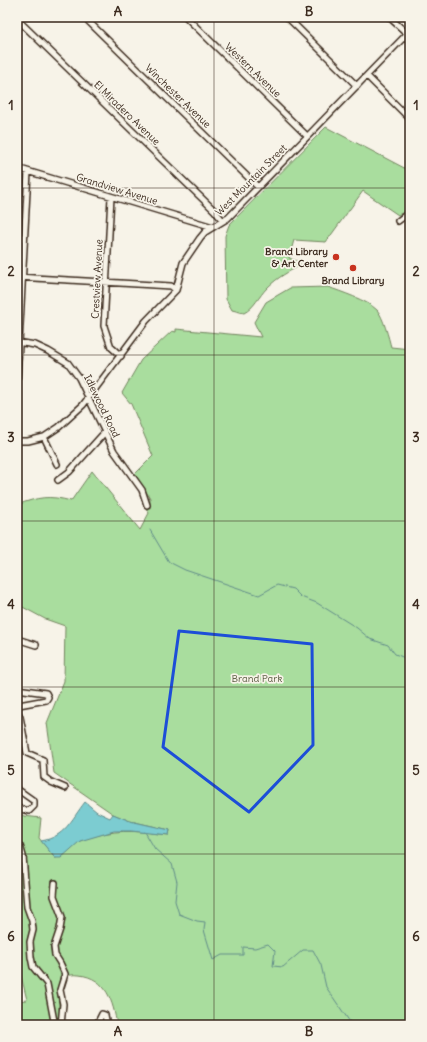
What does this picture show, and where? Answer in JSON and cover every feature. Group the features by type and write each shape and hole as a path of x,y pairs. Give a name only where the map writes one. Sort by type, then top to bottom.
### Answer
{"street":[{"name":"Winchester Avenue","path":"84,17 258,187"},
{"name":"Western Avenue","path":"186,17 308,136"},
{"path":"287,17 357,86"},
{"path":"390,17 409,34"},
{"name":"El Miradero Avenue","path":"17,19 223,221"},
{"name":"West Mountain Street","path":"17,441 28,441 44,437 59,427 89,399 146,321 176,290 183,263 205,232 228,218 409,34"},
{"path":"367,76 410,119"},
{"name":"Grandview Avenue","path":"17,168 213,228"},
{"path":"17,382 20,278 28,172"},
{"name":"Crestview Avenue","path":"111,197 104,326 111,347 121,356"},
{"path":"398,221 410,212"},
{"path":"20,278 171,286 176,290"},
{"name":"Idlewood Road","path":"18,342 35,345 48,350 68,363 79,378 114,451 142,490 147,505"},
{"path":"58,480 69,472 105,432"},
{"path":"44,437 57,464"},
{"path":"17,639 36,646"},
{"path":"17,689 46,693 48,697 46,700 19,705 17,709 27,753 43,760 44,777 50,782 65,788"},
{"path":"17,789 34,800 34,806 29,811 17,808"},
{"path":"17,844 20,846 23,856 27,907 32,921 33,930 30,942 33,967 48,984 54,1021 61,1024 63,1012 60,990 65,974 55,955 54,947 62,917 54,896 55,883"},
{"path":"99,1025 99,1020 102,1014 105,1015 107,1025"}],"highlighted area":[{"path":"179,631 312,644 313,745 249,812 163,747"}],"green space":[{"path":"326,127 410,171 410,209 398,215 363,191 326,242 294,240 289,258 297,261 301,265 271,284 248,311 244,313 232,310 226,299 225,236 229,225"},
{"name":"Brand Park","path":"328,287 373,306 379,313 386,328 391,347 410,349 410,1025 117,1025 111,1000 102,986 89,977 74,975 60,976 58,995 60,1015 55,1025 21,1025 17,1001 27,1000 17,959 17,813 24,816 41,818 39,838 55,858 65,854 80,841 93,836 123,831 169,835 170,830 130,821 113,814 54,773 47,723 64,681 65,626 45,619 17,604 17,505 31,500 44,498 56,498 71,501 92,471 140,530 149,513 145,507 150,504 150,498 135,474 153,456 131,404 122,393 141,360 172,331 176,332 176,329 261,337 254,322 266,302 290,288"}],"water":[{"path":"85,802 97,812 110,818 113,814 130,821 170,830 169,835 131,831 114,831 80,841 61,858 55,858 41,841 56,836 62,832"}],"waterway":[{"path":"150,530 169,562 185,570 259,595 277,585 293,589 301,597 317,603 357,628 370,639 388,645 395,654 410,660"},
{"path":"145,832 155,849 172,864 177,882 175,901 179,914 197,921 205,922 204,930 213,960 222,955 243,955 243,947 255,948 268,944 275,951 273,966 283,967 303,950 313,950 321,965 326,987 352,1025"}],"place":[{"name":"Brand Library & Art Center","path":"336,257"},
{"name":"Brand Library","path":"353,268"}]}
